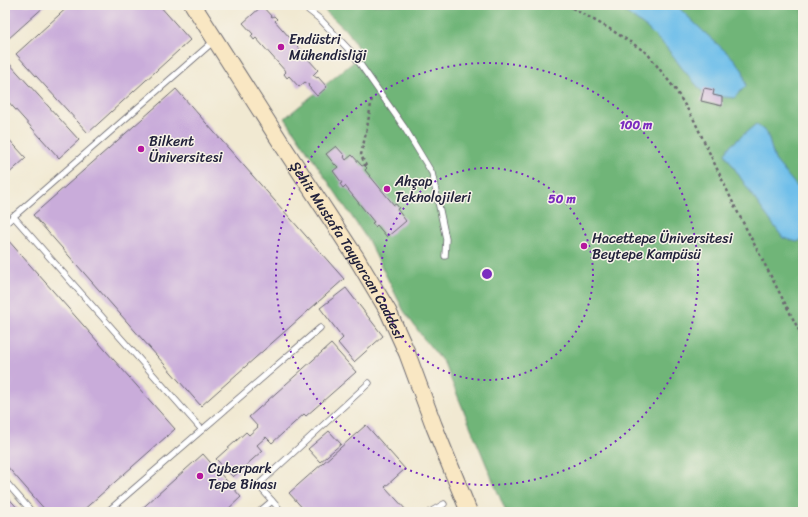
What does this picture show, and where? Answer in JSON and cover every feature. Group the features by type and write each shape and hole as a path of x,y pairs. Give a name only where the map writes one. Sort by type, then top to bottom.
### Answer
{"main road":[{"name":"Şehit Mustafa Tayyarcan Caddesi","path":"193,5 216,39 282,146 379,294 407,353 434,426 469,512"}],"lane":[{"path":"302,5 321,20 353,54 404,127 432,173 446,239 445,256"},
{"path":"5,224 216,39"},
{"path":"13,216 202,430"},
{"path":"107,512 320,328"},
{"path":"282,512 258,485 369,383"},
{"path":"5,481 32,512"},
{"path":"259,512 272,501"},
{"path":"430,512 444,504"}],"path":[{"path":"567,5 647,52 675,89 694,120 735,207 803,338"},
{"path":"366,166 360,155 367,128 374,84"}],"green space":[{"name":"Hacettepe Üniversitesi Beytepe Kampüsü","path":"319,5 803,5 803,512 506,512 444,363 424,339 404,311 369,242 285,118 362,55 349,33"}],"water":[{"path":"616,5 676,5 734,59 743,71 746,86 734,98 705,95 666,47 648,29"},
{"path":"756,124 767,133 775,160 803,194 803,239 797,242 783,238 725,154 729,147"}],"building":[{"path":"5,5 46,5 8,39 5,36"},
{"path":"70,5 159,5 190,40 88,133 16,54"},
{"name":"Endüstri Mühendisliği","path":"262,6 272,17 274,16 277,19 275,21 305,55 308,53 311,57 308,59 318,70 313,75 317,78 318,77 327,87 317,96 305,82 299,87 289,76 287,78 284,74 286,72 256,38 254,40 251,36 253,34 243,23"},
{"path":"8,62 79,140 59,158 5,98 5,64"},
{"path":"704,88 714,90 713,95 722,97 722,106 701,101"},
{"path":"176,89 344,279 201,406 33,215"},
{"path":"5,135 26,158 5,177"},
{"path":"336,146 345,156 344,157 346,160 352,155 362,166 364,165 367,168 365,170 394,205 396,204 399,208 397,209 406,221 387,237 377,225 375,227 372,223 374,222 345,186 343,188 340,184 342,183 333,171 338,167 326,154"},
{"path":"7,239 175,429 81,512 47,512 5,464 5,240"},
{"path":"346,288 383,336 354,362 338,343 343,338 320,308"},
{"path":"331,344 356,372 306,416 304,414 272,443 266,437 257,445 262,451 233,477 216,459 246,432 249,435 258,427 249,417"},
{"path":"366,425 405,469 385,487 408,512 306,512 289,493"},
{"path":"329,431 341,444 320,462 308,449"},
{"name":"Cyberpark Tepe Binası","path":"203,454 241,497 225,512 138,512"},
{"path":"5,494 21,512 5,512"}],"place":[{"name":"Endüstri Mühendisliği","path":"281,47"},
{"name":"Bilkent Üniversitesi","path":"141,149"},
{"name":"Ahşap Teknolojileri","path":"387,189"},
{"name":"Hacettepe Üniversitesi Beytepe Kampüsü","path":"584,246"},
{"name":"Cyberpark Tepe Binası","path":"200,476"}]}
